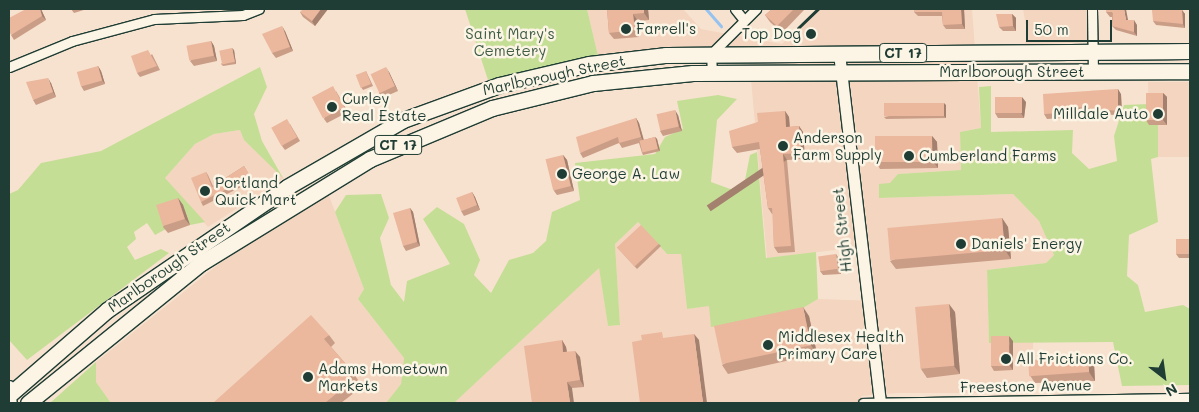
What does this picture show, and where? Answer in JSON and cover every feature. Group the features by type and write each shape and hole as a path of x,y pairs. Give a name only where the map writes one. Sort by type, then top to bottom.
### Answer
{"highway":[{"name":"Marlborough Street","path":"10,394 107,310 193,248 349,148 454,99 589,64 710,54 1190,51"},
{"name":"Marlborough Street","path":"28,403 202,263 370,159 460,119 593,83 712,73 1190,71"},
{"path":"193,248 202,263"}],"street":[{"path":"153,9 154,19"},
{"path":"9,68 72,41 154,19 243,15 259,9"},
{"path":"735,9 744,20"},
{"path":"712,73 710,54 756,9"},
{"path":"1092,9 1095,51 1093,72"},
{"name":"High Street","path":"839,53 880,402"},
{"name":"Freestone Avenue","path":"863,403 1190,398"}],"shaded area":[{"path":"587,9 683,9 701,29 782,44 818,9 972,9 981,128 960,132 961,170 898,174 880,198 1013,194 1039,221 1054,255 1046,263 987,270 989,343 1033,341 1034,393 898,393 861,396 862,403 454,403 599,267 608,326 620,325 615,244 638,222 667,254 681,253 687,309 710,305 791,315 818,299 876,301 869,246 767,258 748,46 598,56"},
{"path":"1023,9 1087,9 1090,42 1024,45 1028,37"},
{"path":"1148,82 1190,82 1190,157 1158,157 1158,125 1149,125"},
{"path":"240,130 244,140 284,178 208,227 165,178 195,144 214,134"},
{"path":"328,193 364,289 358,299 404,358 401,384 386,403 111,403 96,382 96,362 220,263"}],"green space":[{"name":"Saint Mary's Cemetery","path":"465,9 587,9 598,56 488,80"},
{"path":"260,67 267,87 254,114 262,141 283,178 244,140 240,130 214,134 195,144 165,178 205,222 190,225 183,205 161,214 166,229 155,235 147,223 134,232 136,239 127,247 135,260 161,249 169,253 27,360 9,340 9,194 18,190 41,163 101,151"},
{"path":"991,86 991,132 1073,130 1072,153 1089,169 1117,161 1114,136 1124,105 1149,104 1149,125 1158,125 1158,157 1151,159 1158,222 1129,235 1127,276 1138,285 1145,312 1183,305 1190,309 1190,385 1122,386 1113,342 989,343 987,270 1046,263 1054,255 1039,221 1013,194 879,198 879,184 890,183 898,174 961,170 960,132 981,128 979,87"},
{"path":"718,95 737,99 717,120 711,182 733,190 745,180 750,155 757,152 766,258 816,252 818,299 791,315 711,327 709,306 687,309 681,254 667,254 638,222 615,244 620,325 608,326 599,268 454,403 386,403 401,384 404,358 358,299 364,289 335,212 346,195 381,194 389,218 380,238 391,285 404,302 407,281 450,264 423,219 437,207 464,224 480,260 474,275 491,293 509,260 533,253 546,241 552,212 580,200 575,163 655,154 665,137 683,129 677,101"},
{"path":"96,362 96,382 111,403 50,403"}],"building":[{"path":"26,9 40,9 42,16 11,35 9,31 9,18"},
{"path":"303,9 321,9 312,21 300,12"},
{"name":"Farrell's","path":"607,9 644,9 644,13 633,14 635,30 609,33"},
{"path":"772,9 794,9 777,26 765,15"},
{"path":"915,9 961,9 962,24 943,25 942,12 914,12"},
{"path":"1106,9 1124,9 1126,20 1134,20 1134,32 1112,26 1113,12 1106,12"},
{"path":"1152,10 1182,10 1183,24 1153,21"},
{"path":"996,14 1012,14 1013,26 999,27"},
{"path":"282,26 290,47 272,53 262,34"},
{"path":"211,41 214,56 189,60 186,46"},
{"path":"232,48 235,62 222,64 219,51"},
{"path":"148,50 157,66 137,73 131,56"},
{"path":"98,66 102,80 81,86 77,72"},
{"path":"386,67 395,86 379,93 371,74"},
{"path":"366,71 371,84 361,88 356,75"},
{"path":"48,78 53,92 33,100 26,82"},
{"name":"Curley Real Estate","path":"333,86 344,107 323,118 312,97"},
{"path":"1118,89 1118,111 1076,107 1076,112 1044,114 1043,94"},
{"name":"Milldale Auto","path":"1146,93 1163,93 1163,120 1146,120"},
{"path":"995,97 1022,97 1022,113 995,113"},
{"name":"Cumberland Farms","path":"884,103 944,103 944,116 884,116"},
{"path":"675,110 679,127 660,131 656,114"},
{"path":"785,111 786,127 799,126 801,153 783,154 791,246 774,247 772,208 768,208 759,142 732,147 729,131 758,122 757,113"},
{"path":"636,118 641,137 619,143 618,137 580,153 576,137"},
{"path":"287,119 297,137 281,146 271,128"},
{"name":"Cumberland Farms","path":"875,136 932,136 932,162 875,162"},
{"path":"655,137 658,149 642,153 639,141"},
{"path":"563,155 571,186 553,190 546,159"},
{"path":"244,166 251,177 201,202 191,178 206,172 212,187"},
{"path":"472,192 477,205 461,211 456,198"},
{"path":"178,198 185,219 163,226 156,205"},
{"path":"410,208 417,242 403,246 393,213"},
{"path":"1002,218 1005,250 890,260 887,228"},
{"path":"641,225 659,244 635,267 617,248"},
{"path":"1176,239 1190,239 1190,254 1176,254"},
{"path":"836,254 838,269 820,271 818,257"},
{"path":"949,304 954,366 921,369 915,307"},
{"name":"Middlesex Health Primary Care","path":"803,307 811,345 722,364 714,326"},
{"path":"311,315 329,335 324,339 352,371 348,375 353,380 325,403 213,403"},
{"path":"662,332 663,338 694,334 703,403 640,403 632,342 642,340 641,335"},
{"path":"991,336 1009,336 1009,366 991,366"},
{"path":"562,340 563,352 575,351 580,380 567,382 570,403 532,403 524,346"},
{"path":"1088,356 1089,372 1029,376 1028,360"}],"waterway":[{"path":"706,9 721,26"}],"railway":[{"path":"798,28 818,9"}],"place":[{"name":"Farrell's","path":"626,29"},
{"name":"Top Dog","path":"811,34"},
{"name":"Curley Real Estate","path":"332,107"},
{"name":"Milldale Auto","path":"1158,114"},
{"name":"Anderson Farm Supply","path":"783,146"},
{"name":"Cumberland Farms","path":"909,156"},
{"name":"George A. Law","path":"562,174"},
{"name":"Portland Quick Mart","path":"205,191"},
{"name":"Daniels' Energy","path":"961,244"},
{"name":"Middlesex Health Primary Care","path":"768,345"},
{"name":"All Frictions Co.","path":"1006,359"},
{"name":"Adams Hometown Markets","path":"308,377"}]}
